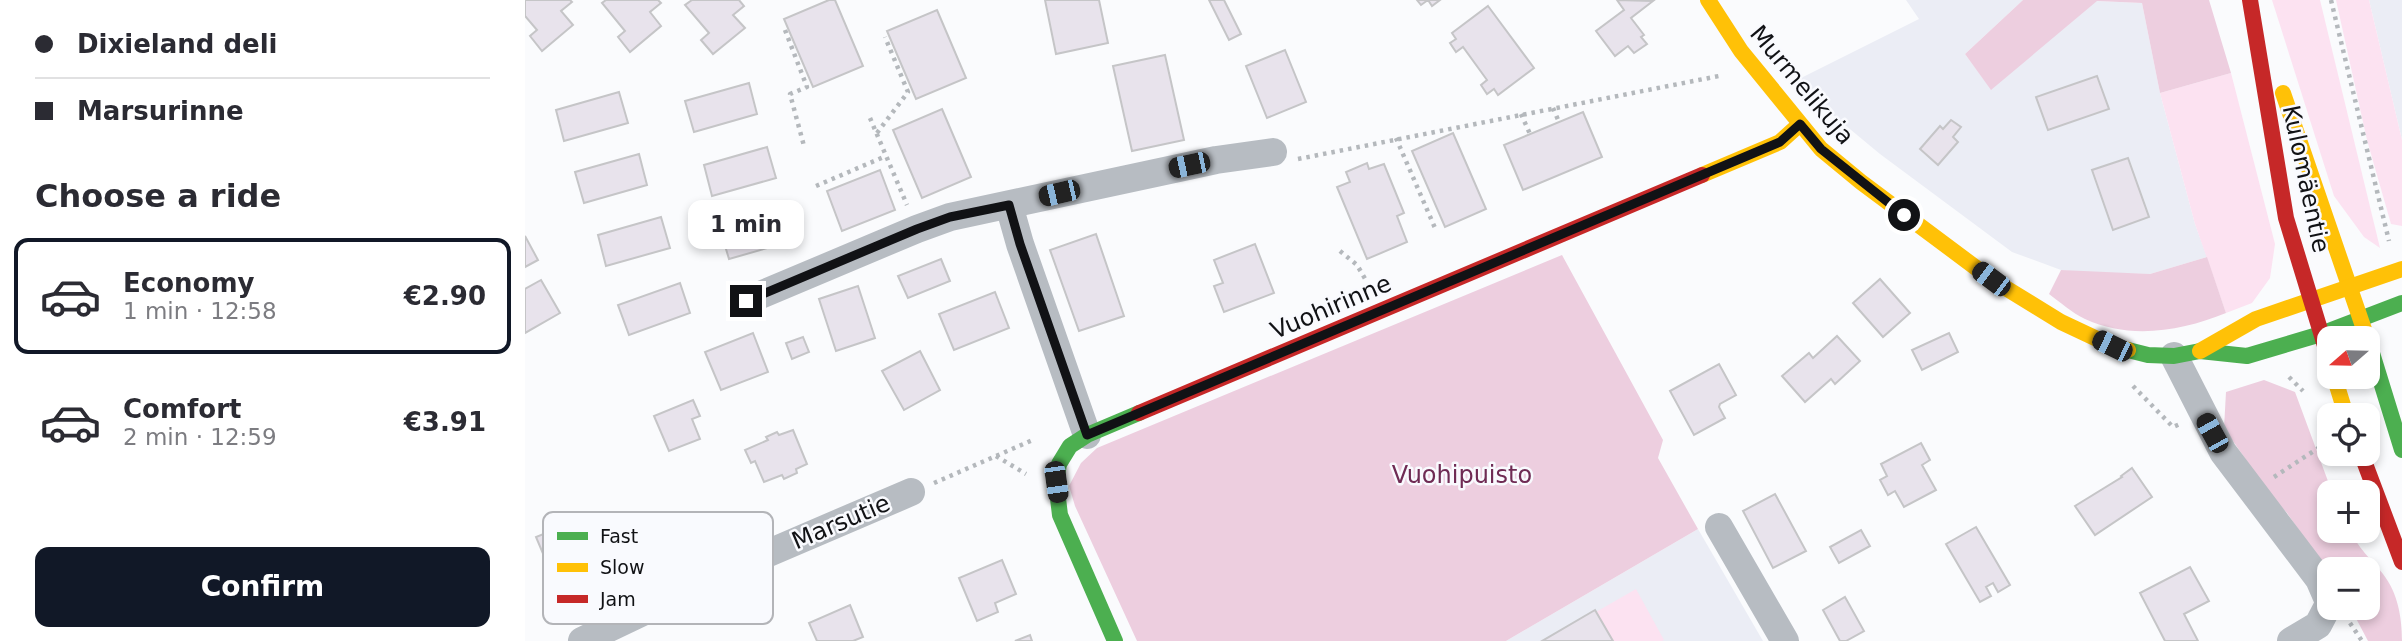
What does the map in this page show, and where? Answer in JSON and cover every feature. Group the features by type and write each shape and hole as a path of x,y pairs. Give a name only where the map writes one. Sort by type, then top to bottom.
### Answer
{"street":[{"name":"Murmelikuja","path":"1707,0 1741,51 1821,149 1991,279 2061,322 2112,346 2148,355 2187,353 2247,356 2317,335"},
{"name":"Kulomäentie","path":"2251,3 2363,326"},
{"name":"Kulomäentie","path":"2251,3 2286,218 2319,326"},
{"name":"Vuohirinne","path":"1115,641 1060,515 1056,482 1059,464 1084,427 1780,142 1800,124"},
{"path":"746,301 950,217 1216,160 1284,156"},
{"path":"1009,205 1084,427"},
{"path":"2317,576 2223,452 2187,353 2239,327 2311,299 2402,269"},
{"name":"Murmelikuja","path":"2344,326 2402,303"},
{"name":"Kulomäentie","path":"2380,380 2402,450"},
{"path":"2366,466 2402,562"},
{"name":"Marsutie","path":"773,551 911,492"},
{"path":"1719,527 1785,641"},
{"path":"2291,641 2318,625 2320,620"},
{"name":"Marsutie","path":"582,641 618,624"}],"path":[{"path":"2331,0 2388,236"},
{"path":"785,30 807,87 790,94 804,146"},
{"path":"877,134 908,92 885,37"},
{"path":"1284,156 1396,138 1726,74"},
{"path":"1553,108 1559,122"},
{"path":"1521,114 1530,134"},
{"path":"870,118 917,229"},
{"path":"1396,138 1435,228"},
{"path":"816,186 886,156"},
{"path":"1341,251 1357,265 1369,285"},
{"path":"911,492 1084,427"},
{"path":"2253,491 2317,449"}],"shaded area":[{"path":"1906,0 2023,0 1965,54 1991,89 2096,1 2142,3 2160,93 2195,224 2207,257 2150,274 2090,273 2061,270 2012,252 1880,154 1795,81 1919,19"},
{"path":"2272,0 2320,0 2380,248 2364,237 2334,196"},
{"path":"2336,0 2369,0 2402,140 2402,226 2391,224 2367,140"},
{"path":"2369,0 2402,0 2402,140"},
{"path":"2231,73 2275,244 2270,278 2252,303 2226,313 2195,224 2160,93"},
{"path":"1698,529 1763,641 1506,641"},
{"path":"1636,589 1664,640 1613,641 1596,612"}],"green space":[{"path":"2023,0 2209,0 2231,73 2160,93 2142,3 2097,1 1991,90 1965,54"},
{"name":"Vuohipuisto","path":"1562,255 1663,440 1658,458 1698,529 1506,641 1137,641 1075,506 1069,486 1081,463 1097,448"},
{"path":"2207,257 2226,313 2192,324 2156,331 2102,326 2071,311 2049,294 2061,270 2150,274"},
{"path":"2264,380 2295,392 2317,451 2317,466 2322,466 2328,480 2317,480 2317,543 2358,543 2369,557 2317,557 2224,428 2226,392"},
{"path":"2380,570 2388,581 2398,606 2402,641 2368,641 2357,620 2380,620"}],"building":[{"path":"525,0 570,0 572,2 561,11 573,25 542,51 530,36 537,30 525,16"},
{"path":"606,0 658,0 661,3 650,12 661,26 630,52 618,37 625,31 602,3"},
{"path":"692,0 739,0 744,6 733,15 745,28 713,54 701,40 709,33 685,5"},
{"path":"835,0 863,66 813,87 784,19"},
{"path":"1045,0 1099,0 1108,43 1056,54"},
{"path":"1209,0 1224,0 1241,34 1229,40"},
{"path":"1428,0 1440,0 1432,6"},
{"path":"1617,0 1653,1 1631,18 1644,35 1641,37 1647,44 1634,53 1628,46 1615,56 1596,31 1624,10"},
{"path":"1488,6 1534,68 1498,95 1494,89 1487,94 1481,85 1487,80 1463,47 1456,52 1450,43 1456,39 1452,33"},
{"path":"937,10 966,78 916,99 887,31"},
{"path":"1285,50 1306,102 1267,118 1246,66"},
{"path":"1165,55 1184,140 1132,151 1113,66"},
{"path":"2097,76 2109,109 2048,130 2036,97"},
{"path":"749,83 757,114 694,132 685,101"},
{"path":"619,92 628,123 564,141 556,110"},
{"path":"942,109 971,177 922,198 893,130"},
{"path":"1583,112 1602,157 1523,190 1504,145"},
{"path":"1951,120 1961,127 1953,137 1958,142 1938,165 1920,149 1940,126 1943,129"},
{"path":"1453,133 1486,209 1445,227 1412,151"},
{"path":"767,147 776,178 712,196 704,165"},
{"path":"639,154 647,185 584,203 575,172"},
{"path":"2128,158 2149,217 2113,230 2092,170"},
{"path":"1367,163 1369,169 1384,164 1404,213 1397,216 1407,242 1367,259 1337,187 1350,182 1346,172"},
{"path":"880,170 895,210 842,231 827,191"},
{"path":"784,211 792,241 729,259 720,229"},
{"path":"661,217 670,248 606,266 598,235"},
{"path":"1096,234 1124,316 1079,331 1050,250"},
{"path":"525,236 538,260 525,267"},
{"path":"1255,244 1274,293 1224,312 1214,286 1223,283 1214,260"},
{"path":"941,259 950,281 908,298 898,276"},
{"path":"1880,279 1910,313 1883,337 1853,303"},
{"path":"541,280 560,313 525,333 525,289"},
{"path":"680,283 690,313 629,335 618,305"},
{"path":"858,286 875,338 836,351 819,299"},
{"path":"995,292 1009,328 954,350 939,314"},
{"path":"753,333 768,372 721,390 705,352"},
{"path":"1949,333 1958,352 1922,370 1912,350"},
{"path":"1837,336 1860,361 1835,384 1831,379 1805,402 1782,376 1809,353 1813,358"},
{"path":"803,337 809,352 792,359 786,343"},
{"path":"920,351 940,390 904,410 882,371"},
{"path":"1719,364 1736,395 1720,404 1725,418 1694,435 1670,391"},
{"path":"693,400 700,416 692,419 700,439 669,451 654,416"},
{"path":"793,430 807,464 784,479 782,475 764,482 755,461 751,463 745,450 768,440 766,437 777,432 779,435"},
{"path":"1921,443 1930,460 1922,465 1936,490 1904,507 1895,491 1888,495 1880,480 1887,476 1881,464"},
{"path":"2132,468 2152,497 2095,535 2075,506"},
{"path":"1775,494 1806,551 1773,568 1743,511"},
{"path":"1976,527 2010,585 1998,592 1993,583 1986,587 1991,596 1980,602 1946,544"},
{"path":"1861,530 1870,546 1839,563 1830,547"},
{"path":"543,534 543,554 536,537"},
{"path":"1002,560 1016,594 995,603 998,612 977,621 959,578"},
{"path":"2190,567 2209,601 2184,614 2198,641 2165,641 2140,593"},
{"path":"1845,597 1864,631 1846,641 1840,641 1823,610"},
{"path":"850,605 863,637 853,641 817,641 809,623"},
{"path":"1595,610 1613,641 1542,641"},
{"path":"1030,635 1032,641 1015,641"}],"traffic: fast":[{"path":"2128,350 2148,355 2174,356 2200,351 2247,356 2321,334 2402,303"},
{"path":"2380,379 2402,450"},
{"path":"1115,641 1060,515 1056,482 1059,464 1070,446 1087,435 1139,413"}],"traffic: slow":[{"path":"1708,0 1741,51 1821,149 1991,279 2061,322 2112,346 2128,350"},
{"path":"2283,93 2363,326"},
{"path":"1702,175 1780,142 1800,124"},
{"path":"2200,351 2256,319 2402,269"},
{"path":"2338,389 2342,403"}],"traffic: jam":[{"path":"2250,0 2286,218 2319,326"},
{"path":"1139,413 1702,175"},
{"path":"2366,466 2402,562"}],"route":[{"path":"746,301 917,229 950,217 1009,205 1020,244 1087,435 1780,142 1800,124 1821,149 1904,215"}]}
